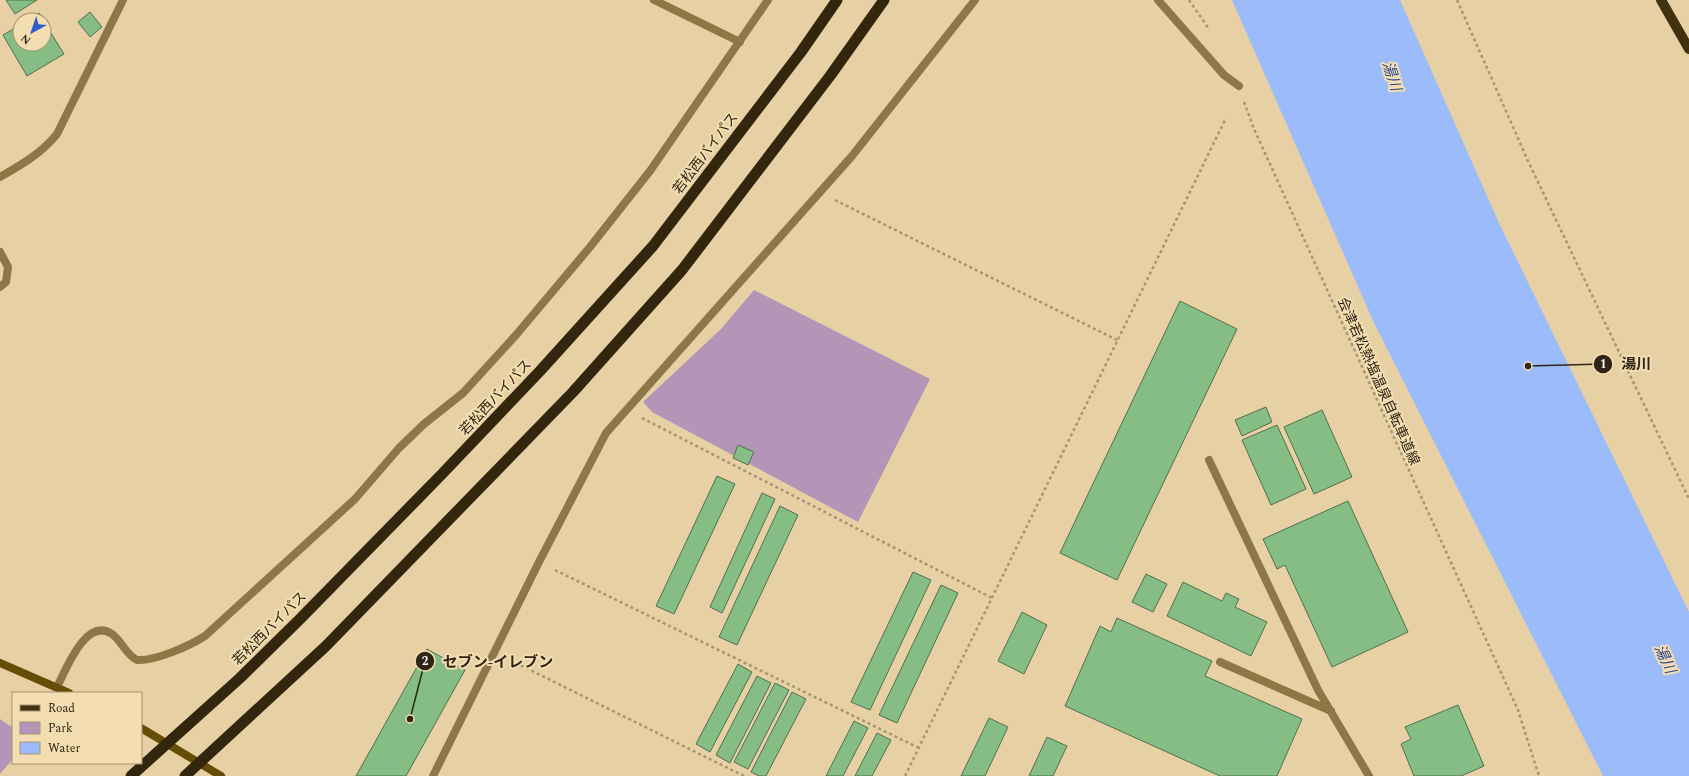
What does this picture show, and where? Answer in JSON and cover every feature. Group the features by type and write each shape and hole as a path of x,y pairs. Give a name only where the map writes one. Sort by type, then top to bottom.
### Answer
{"highway":[{"name":"若松西バイパス","path":"131,776 240,678 300,619 442,474 540,371 653,246 801,52 837,0"},
{"path":"185,776 326,646 573,392 682,270 830,76 884,0"}],"main road":[{"path":"1661,0 1689,49"},
{"path":"0,663 67,692"},
{"path":"142,729 221,776"}],"street":[{"path":"0,177 25,163 49,145 57,134 123,0"},
{"path":"654,0 740,42"},
{"path":"57,687 76,651 85,638 95,631 100,630 112,634 125,651 137,660 181,649 198,640 355,499 399,448 424,424 468,387 516,335 586,253 650,171 768,0"},
{"path":"433,776 600,442 626,410 820,193 975,0"},
{"path":"1158,0 1224,75 1239,86"},
{"path":"0,252 8,267 6,282 0,287"},
{"path":"1209,460 1318,690 1369,776"},
{"path":"1220,662 1331,711"}],"path":[{"path":"1189,0 1213,36"},
{"path":"1457,0 1528,161 1689,499"},
{"name":"会津若松熱塩温泉自転車道線","path":"1239,86 1257,136 1518,710 1539,776"},
{"path":"905,776 1226,118"},
{"path":"820,193 1117,340"},
{"path":"626,410 992,598"},
{"path":"539,562 919,748"},
{"path":"495,652 744,776"}],"green space":[{"path":"754,290 930,379 858,522 652,412 643,402 721,329"},
{"path":"0,719 12,727 12,760 0,774"}],"water":[{"path":"1232,0 1400,0 1499,223 1689,612 1689,776 1603,776 1374,323"}],"building":[{"path":"6,0 37,0 18,12 14,12"},
{"path":"90,12 102,27 90,37 78,22"},
{"path":"12,30 12,50 3,35"},
{"path":"52,35 64,54 27,76 13,52 52,52"},
{"path":"1180,301 1237,329 1117,580 1060,553"},
{"path":"1266,407 1272,422 1242,436 1235,420"},
{"path":"1322,410 1352,477 1314,494 1284,427"},
{"path":"1277,425 1306,489 1271,505 1242,440"},
{"path":"738,445 754,452 748,465 733,458"},
{"path":"717,476 735,484 674,614 656,606"},
{"path":"762,493 775,499 722,613 710,607"},
{"path":"1348,501 1408,632 1332,667 1285,565 1277,569 1263,539"},
{"path":"780,506 798,515 737,645 719,637"},
{"path":"913,572 931,580 870,710 851,702"},
{"path":"1146,574 1167,584 1153,612 1132,602"},
{"path":"1183,582 1222,601 1226,593 1239,599 1235,607 1267,622 1251,656 1167,616"},
{"path":"941,585 958,593 897,723 879,715"},
{"path":"1022,612 1047,625 1024,674 998,661"},
{"path":"1117,618 1212,661 1205,676 1302,719 1277,776 1220,776 1065,706 1100,626 1111,632"},
{"path":"427,649 465,670 406,776 356,776"},
{"path":"738,664 752,672 710,752 696,744"},
{"path":"757,676 771,683 730,763 716,755"},
{"path":"775,683 789,690 748,769 734,762"},
{"path":"792,692 806,699 766,776 759,776 751,772"},
{"path":"1458,705 1484,766 1461,776 1414,776 1401,744 1411,739 1405,727"},
{"path":"989,718 1008,727 985,776 961,776"},
{"path":"854,721 868,728 843,776 826,776"},
{"path":"877,733 891,740 872,776 855,776"},
{"path":"1047,737 1067,746 1053,776 1029,776"}],"place":[{"name":"湯川","path":"1528,366"},
{"name":"セブン-イレブン","path":"410,719"}]}
